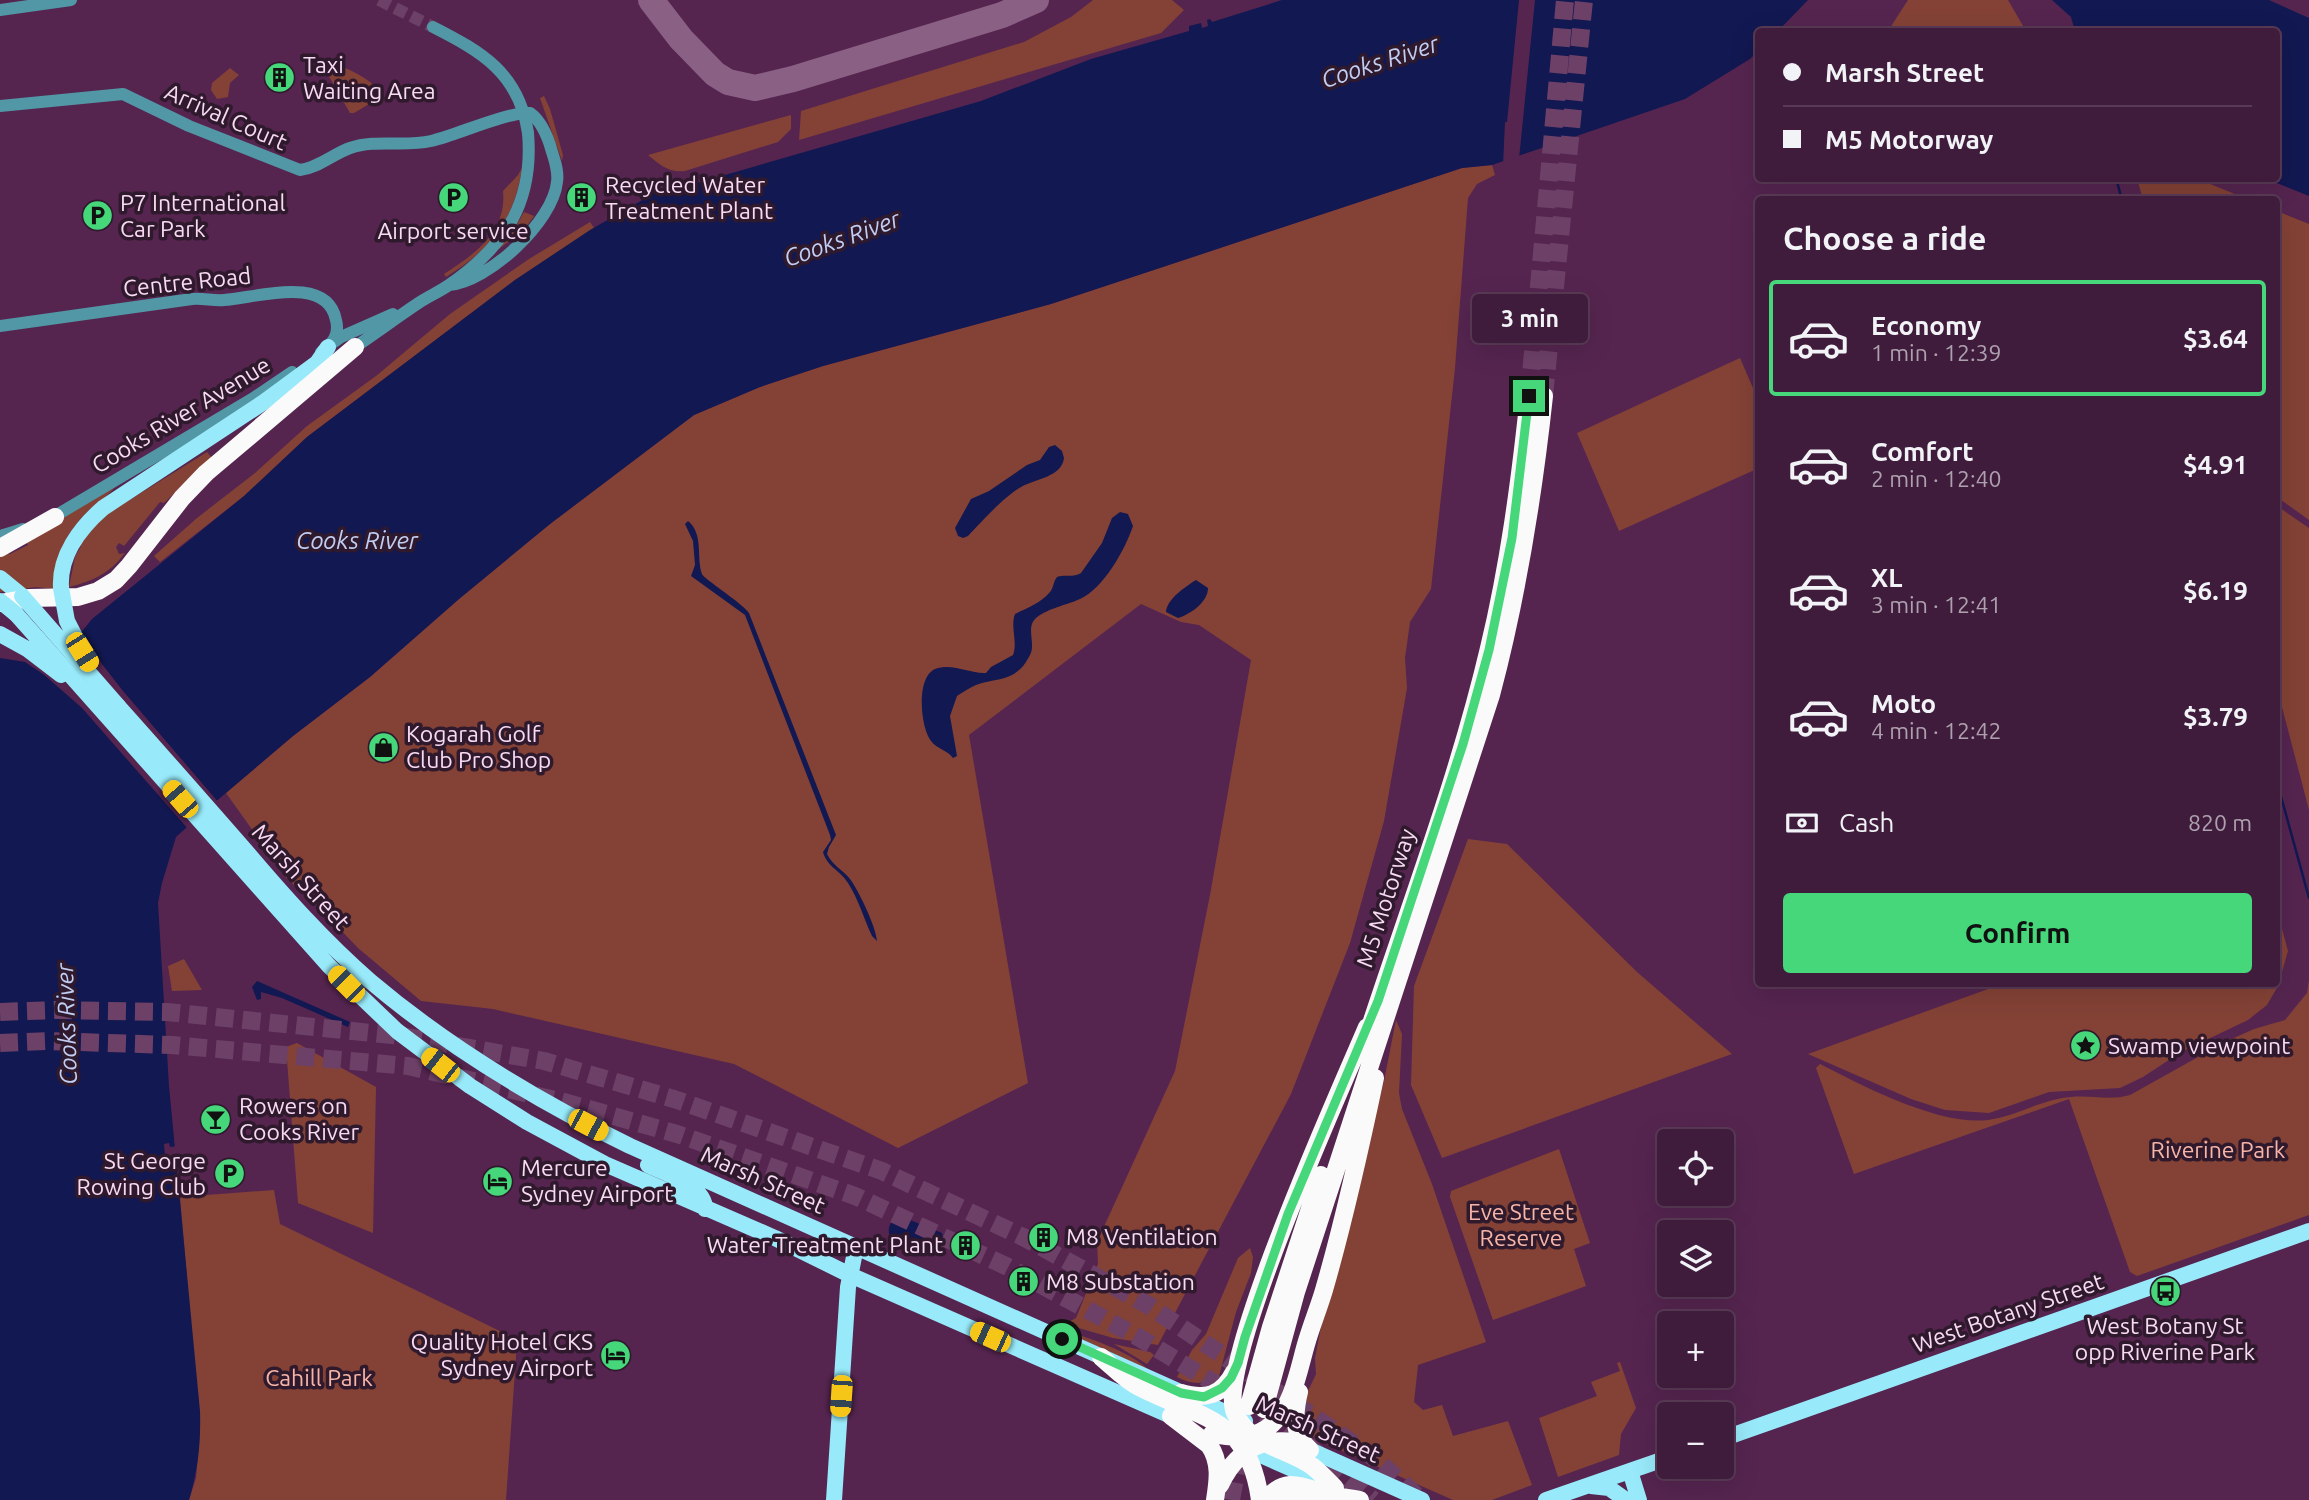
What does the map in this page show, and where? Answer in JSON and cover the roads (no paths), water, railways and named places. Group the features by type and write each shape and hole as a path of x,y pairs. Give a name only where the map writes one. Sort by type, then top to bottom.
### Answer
{"highway":[{"path":"0,602 78,597 98,591 116,580 206,473 355,347"},
{"name":"M5 Motorway","path":"1250,1411 1271,1327 1500,661 1519,577 1533,494 1536,396"},
{"path":"0,548 55,517"},
{"path":"1260,1500 1252,1466 1250,1411 1233,1406 1238,1363 1288,1214 1384,1004"},
{"path":"1216,1497 1230,1466 1250,1442 1275,1422 1284,1408 1301,1364 1324,1291 1357,1158 1384,1004"},
{"path":"1101,1357 1136,1387 1217,1422 1250,1442 1292,1442"},
{"path":"1176,1404 1218,1391 1227,1384 1238,1363"},
{"path":"1301,1364 1296,1428 1301,1440 1310,1450"},
{"path":"1176,1404 1213,1451 1218,1464 1216,1497"},
{"path":"1212,1434 1250,1442 1311,1466 1335,1488"},
{"path":"1266,1500 1277,1489 1293,1484 1361,1500"},
{"path":"1285,1500 1306,1495 1319,1500"}],"main road":[{"path":"113,711 74,638 64,612 62,574 69,549 86,524 112,500 264,402 317,363 330,345"},
{"path":"168,464 231,433 331,361 355,347"},
{"path":"0,578 22,596 113,711"},
{"path":"0,602 28,626 113,711"},
{"path":"0,634 40,657 113,711"},
{"name":"Marsh Street","path":"113,711 240,856 308,944 346,984 397,1031 494,1103 605,1164 775,1238 850,1275 1136,1387"},
{"name":"Marsh Street","path":"240,856 371,981 443,1037 498,1073 630,1146 1101,1357"},
{"path":"572,1116 602,1139 699,1192 705,1201 705,1209"},
{"name":"West Botany Street","path":"1734,1434 2309,1231"},
{"path":"834,1500 850,1275 856,1247"},
{"path":"1176,1404 1212,1434"},
{"name":"Marsh Street","path":"1176,1404 1250,1411"},
{"name":"Marsh Street","path":"1292,1442 1422,1500"},
{"path":"1546,1500 1657,1462"},
{"path":"1630,1471 1639,1500"},
{"path":"1587,1485 1609,1488 1626,1500"},
{"name":"Marsh Street","path":"1335,1488 1361,1500"}],"street":[{"path":"0,10 71,0"},
{"path":"355,347 449,285 488,253 508,230 521,205 527,181 530,152 519,100 493,62 475,49 433,27"},
{"name":"Arrival Court","path":"0,106 123,94 189,126 300,170 310,169 342,152 365,144 421,143 530,113 544,130 557,170 557,185 551,202 536,227 518,247 472,277 456,285 449,285"},
{"name":"Centre Road","path":"0,326 192,299 222,300 300,292 317,296 331,308 337,326 330,345"},
{"name":"Cooks River Avenue","path":"0,536 55,517 252,399 341,337 419,303"}],"water":[{"name":"Cooks River","path":"1282,0 1808,0 1781,28 1755,28 1755,54 1685,99 1492,165 1462,168 1051,304 823,366 760,387 694,415 550,524 370,677 293,736 176,837 158,903 169,1086 200,1411 198,1456 189,1500 0,1500 0,658 25,662 46,676 92,619 244,496 307,437 515,280 590,230 646,198 647,194 652,192 656,195 981,101 1091,59 1189,31 1189,26 1201,23 1202,28 1208,26 1207,20 1210,19 1212,22"},
{"path":"2052,0 2269,0 2309,18 2309,196 2274,182 2280,182 2280,28 2074,28 2071,17"},
{"path":"1055,445 1062,451 1064,458 1058,469 1047,477 1015,491 968,536 958,536 955,528 971,499 1040,460 1049,447"},
{"path":"1120,512 1128,514 1133,526 1125,546 1105,578 1089,594 1044,612 1035,619 1031,627 1032,651 1025,664 1013,675 976,685 957,696 950,716 957,756 953,758 936,746 927,734 922,713 923,690 931,672 944,667 986,673 991,667 1013,655 1015,614 1046,596 1057,577 1081,573 1102,543 1112,518"},
{"path":"688,521 698,539 702,574 749,613 836,835 827,854 858,892 877,941 872,936 848,883 825,857 823,852 831,840 830,835 745,615 691,576 695,565 693,541 685,524"},
{"path":"1196,580 1208,588 1202,603 1178,618 1166,612 1173,598"},
{"path":"257,981 350,1022 348,1027 282,998 261,992 261,999 257,1000 252,987"},
{"path":"898,1215 942,1233 943,1238 937,1252 931,1253 890,1236 890,1224"}],"waterway":[{"path":"2117,182 2121,196"},
{"path":"2280,793 2309,898"}],"tunnel":[{"path":"379,0 433,27"},
{"path":"1529,396 1565,0"},
{"path":"1544,396 1584,0"},
{"path":"0,1012 167,1012 401,1036 544,1061 674,1099 882,1171 1023,1237 1148,1305 1373,1457 1419,1498"},
{"path":"0,1043 48,1041 172,1045 408,1066 564,1102 677,1134 855,1196 1008,1267 1138,1337 1234,1395"},
{"path":"1264,1413 1284,1426 1373,1500"},
{"path":"1231,1500 1240,1452"}],"place":[{"name":"Taxi Waiting Area","path":"280,78"},
{"name":"Airport service","path":"453,197"},
{"name":"Recycled Water Treatment Plant","path":"582,198"},
{"name":"P7 International Car Park","path":"97,216"},
{"name":"Kogarah Golf Club Pro Shop","path":"383,747"},
{"name":"Swamp viewpoint","path":"2085,1046"},
{"name":"Rowers on Cooks River","path":"216,1119"},
{"name":"St George Rowing Club","path":"229,1174"},
{"name":"Mercure Sydney Airport","path":"498,1181"},
{"name":"M8 Ventilation","path":"1043,1237"},
{"name":"Water Treatment Plant","path":"966,1245"},
{"name":"M8 Substation","path":"1023,1282"},
{"name":"West Botany St opp Riverine Park","path":"2165,1292"},
{"name":"Quality Hotel CKS Sydney Airport","path":"616,1355"}],"park label":[{"name":"Riverine Park","path":"2218,1150"},
{"name":"Eve Street Reserve","path":"1521,1225"},
{"name":"Cahill Park","path":"319,1378"}]}
